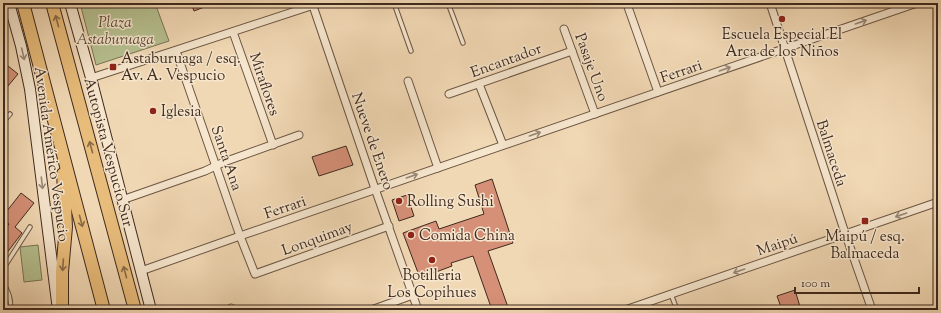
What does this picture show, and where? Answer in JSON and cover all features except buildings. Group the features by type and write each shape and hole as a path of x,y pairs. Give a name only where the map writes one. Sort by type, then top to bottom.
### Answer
{"highway":[{"path":"23,3 104,310"},
{"name":"Autopista Vespucio Sur","path":"52,3 135,310"},
{"path":"60,143 66,216 62,272 62,310"}],"main road":[{"name":"Avenida Américo Vespucio","path":"9,3 23,53 31,95 58,310"},
{"path":"70,3 151,310"}],"street":[{"name":"Balmaceda","path":"770,3 872,310"},
{"name":"Ferrari","path":"141,271 917,3"},
{"path":"91,78 315,4"},
{"name":"Nueve de Enero","path":"315,4 388,226 418,310"},
{"name":"Ferrari","path":"628,7 658,92"},
{"name":"Pasaje Uno","path":"564,29 595,114"},
{"name":"Miraflores","path":"233,32 273,144"},
{"name":"Encantador","path":"449,94 572,50"},
{"name":"Santa Ana","path":"176,51 240,236 255,274"},
{"path":"408,81 438,168"},
{"path":"479,84 503,145"},
{"path":"122,200 206,171 224,162 299,135"},
{"name":"Maipú","path":"625,310 938,202"},
{"name":"Lonquimay","path":"255,274 388,226"},
{"path":"370,310 413,294"}],"lane":[{"path":"394,3 412,51"},
{"path":"448,3 463,43"},
{"path":"3,122 10,114"},
{"path":"3,269 30,227"},
{"path":"3,282 10,295 10,310"},
{"path":"671,294 677,310"}],"green space":[{"name":"Plaza Astaburuaga","path":"80,3 155,3 169,41 96,65"},
{"path":"38,245 42,280 24,282 20,247"}],"place":[{"name":"Escuela Especial El Arca de los Niños","path":"782,19"},
{"name":"Astaburuaga / esq. Av. A. Vespucio","path":"113,67"},
{"name":"Iglesia","path":"153,111"},
{"name":"Rolling Sushi","path":"399,201"},
{"name":"Maipú / esq. Balmaceda","path":"865,221"},
{"name":"Comida China","path":"411,235"},
{"name":"Botilleria Los Copihues","path":"432,260"}]}
